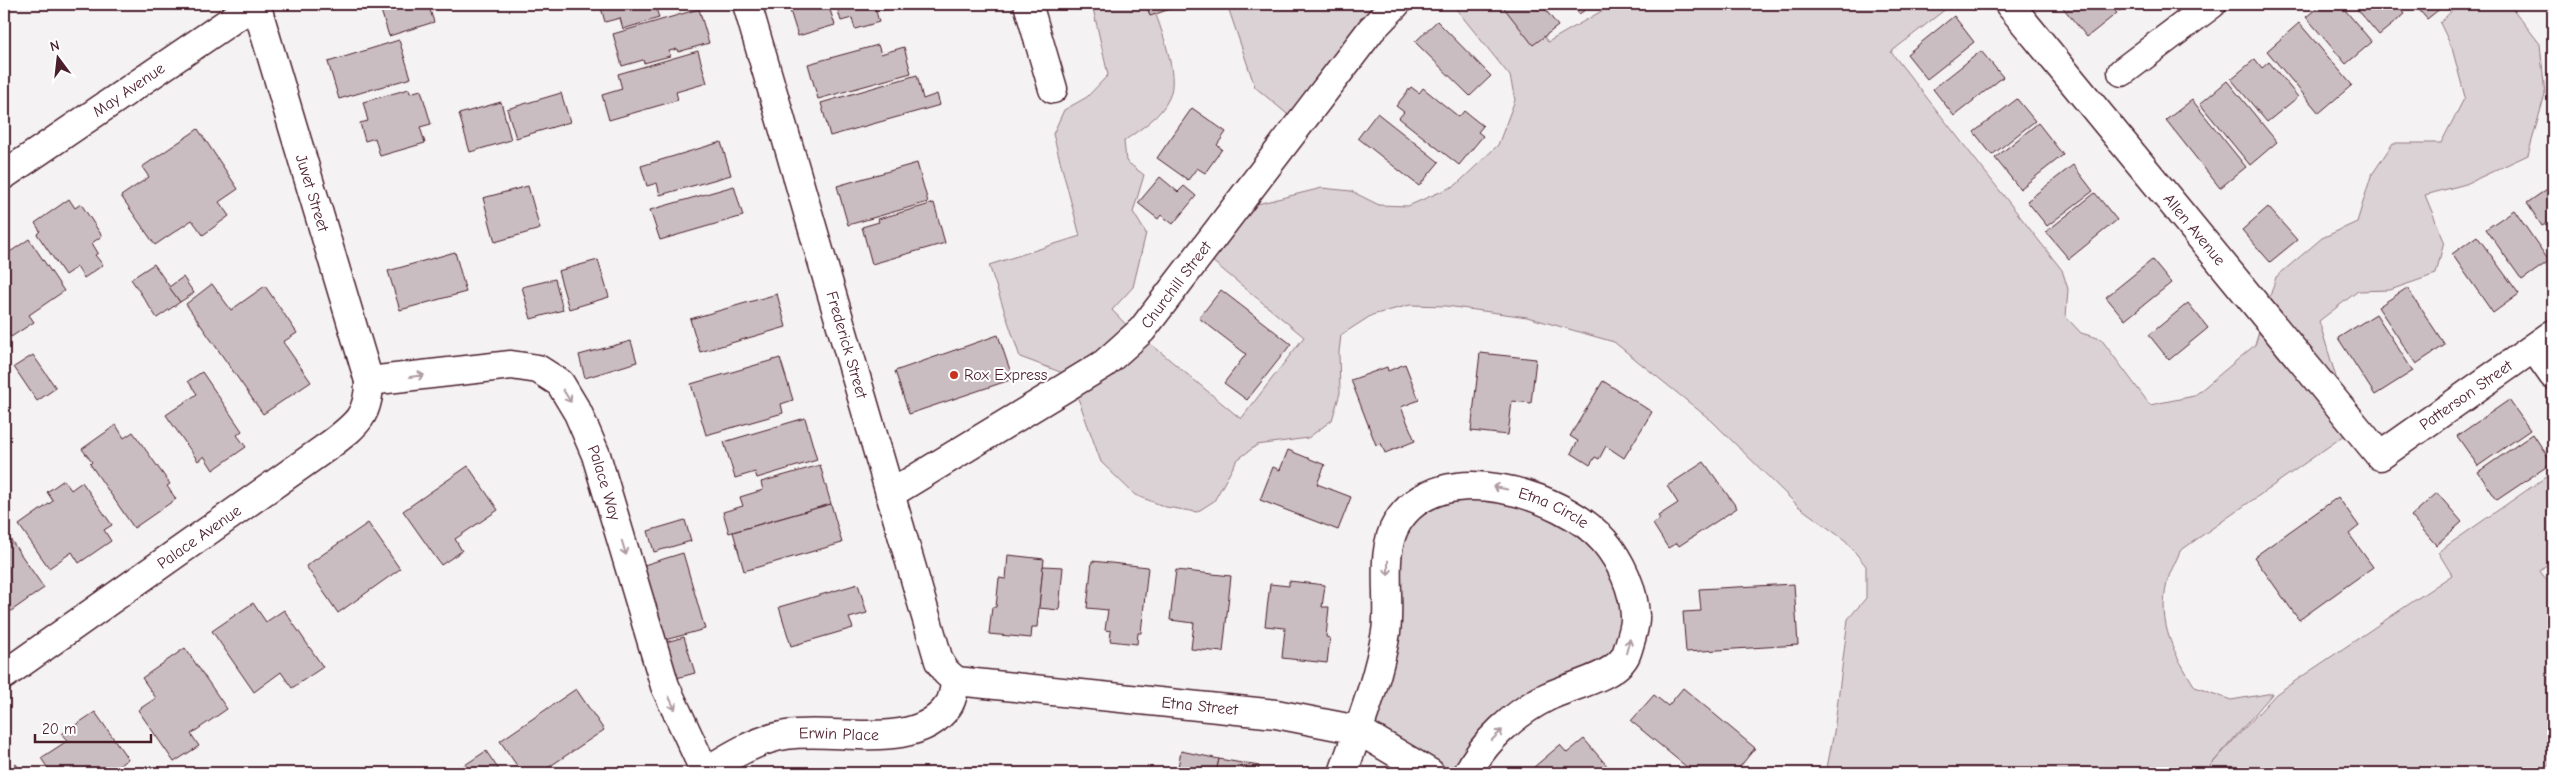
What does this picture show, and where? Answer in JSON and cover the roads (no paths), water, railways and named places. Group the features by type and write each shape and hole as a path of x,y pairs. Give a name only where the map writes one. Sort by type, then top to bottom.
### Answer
{"street":[{"name":"May Avenue","path":"4,175 255,4"},
{"name":"Juvet Street","path":"255,4 369,381"},
{"name":"Frederick Street","path":"748,4 939,661 946,672 956,681"},
{"path":"1028,4 1053,89"},
{"name":"Churchill Street","path":"890,494 1104,364 1142,330 1371,30 1396,4"},
{"name":"Allen Avenue","path":"2009,4 2380,456"},
{"path":"2122,72 2212,4"},
{"path":"2543,341 2553,375"},
{"name":"Patterson Street","path":"2380,456 2543,341"},
{"name":"Palace Way","path":"369,381 512,365 538,369 560,383 578,413 596,455 665,686 704,773"},
{"name":"Palace Avenue","path":"4,675 350,429 362,415 369,401 369,381"},
{"name":"Etna Circle","path":"1343,773 1374,684 1386,631 1388,544 1397,522 1413,504 1438,491 1462,487 1492,486 1521,492 1549,502 1576,517 1605,541 1626,577 1636,618 1626,655 1608,673 1546,697 1522,713 1499,732 1476,757 1468,773"},
{"name":"Erwin Place","path":"704,773 748,747 784,735 811,732 895,735 917,730 934,721 949,705 956,681"},
{"name":"Etna Street","path":"956,681 1276,714 1358,730 1430,773"}],"place":[{"name":"Rox Express","path":"954,375"}]}
